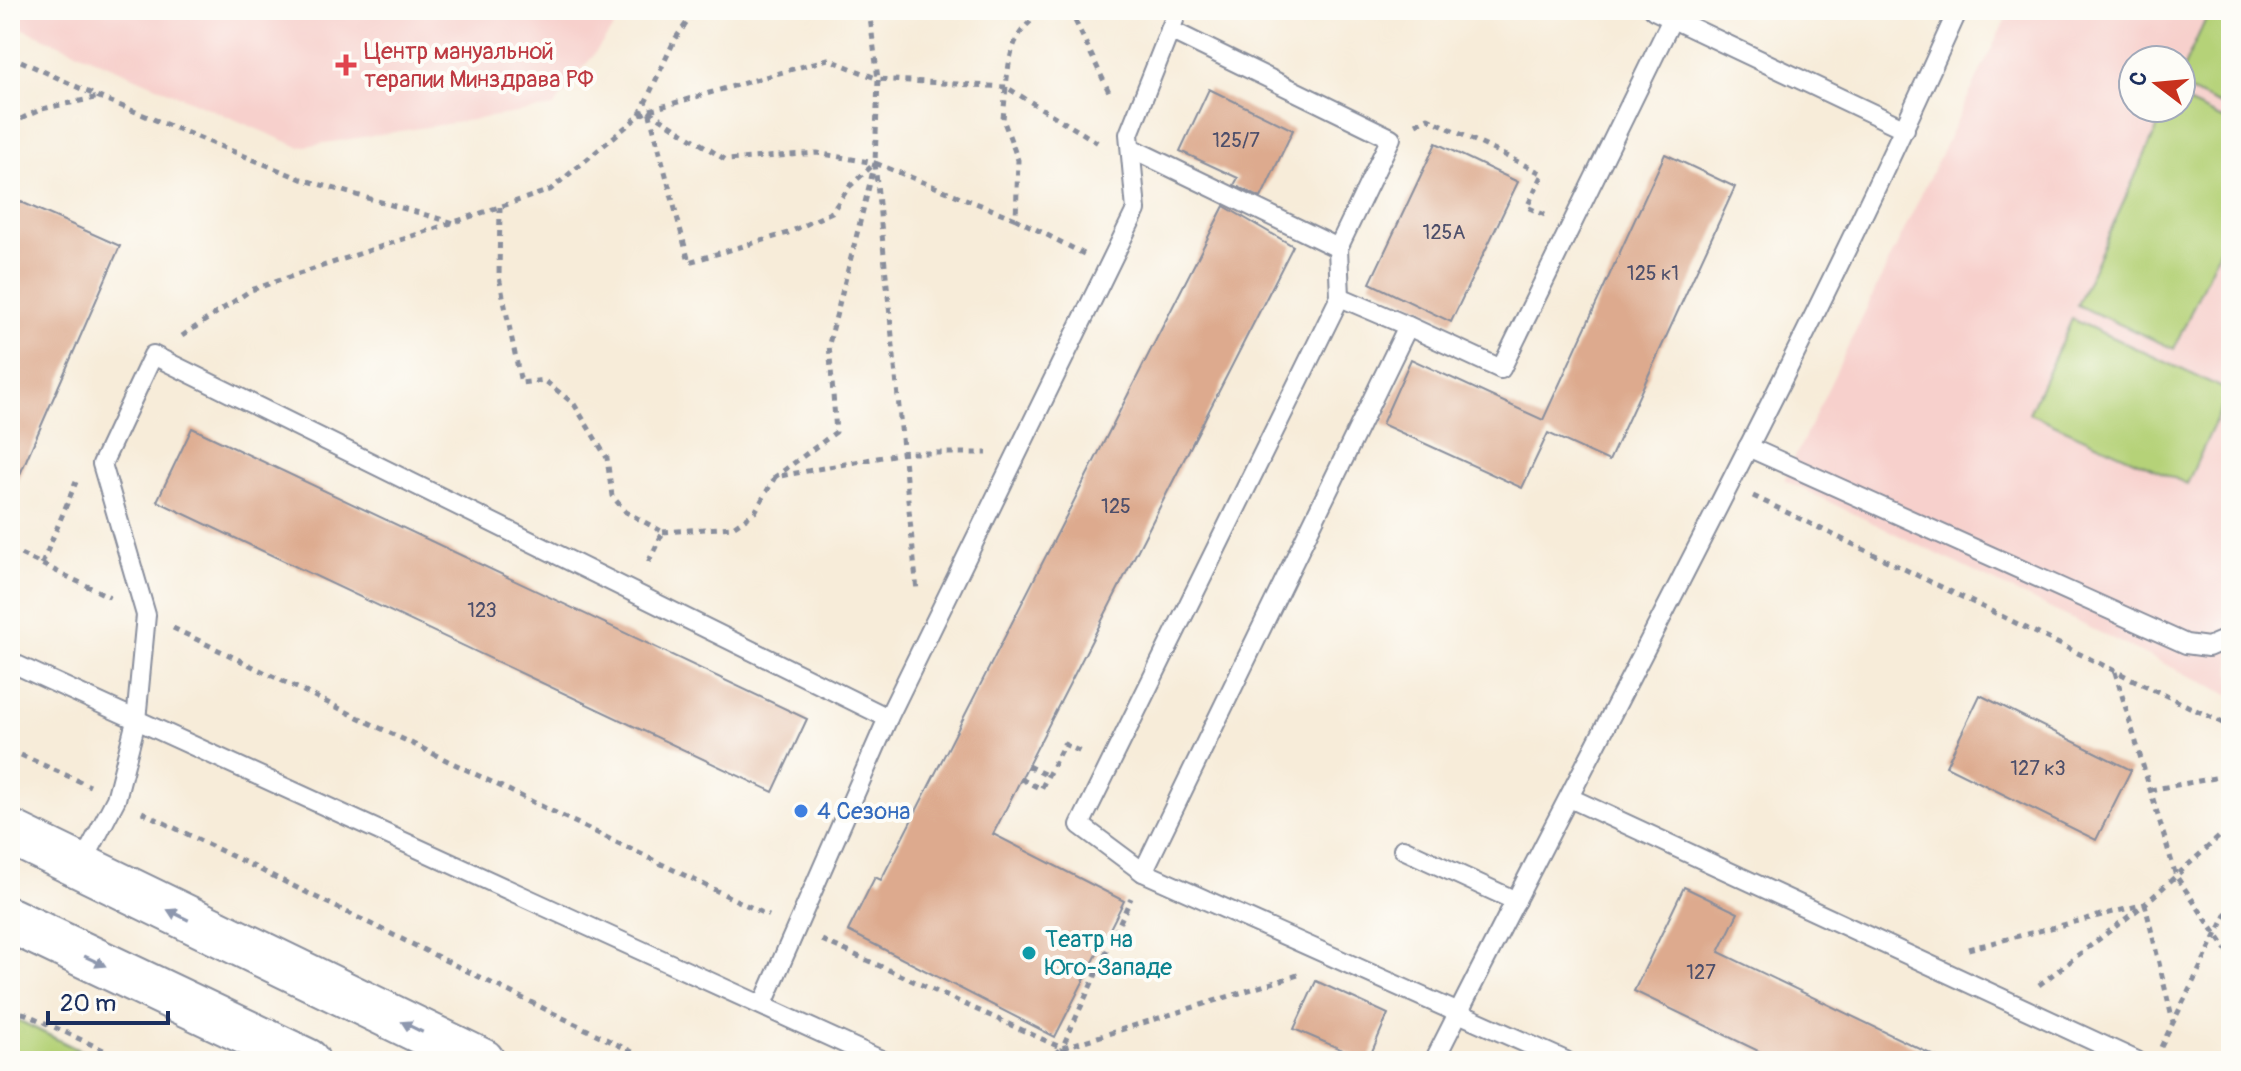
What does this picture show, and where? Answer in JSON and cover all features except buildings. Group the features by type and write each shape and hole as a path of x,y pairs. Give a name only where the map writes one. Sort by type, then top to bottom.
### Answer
{"main road":[{"path":"10,832 482,1061"},
{"path":"10,920 307,1061"}],"lane":[{"path":"763,1004 888,718 1136,210 1131,149 1178,10"},
{"path":"1654,10 1905,129"},
{"path":"1434,1061 1730,485 1905,129 1958,10"},
{"path":"1340,297 1501,369 1672,19"},
{"path":"1170,30 1391,138 1338,248 1340,297 1080,825 1143,872 1566,1061"},
{"path":"1131,149 1338,248"},
{"path":"1143,872 1408,326"},
{"path":"80,868 116,799 136,721 146,615 102,464 153,355 888,718"},
{"path":"1748,447 2186,644 2208,647 2231,637"},
{"path":"10,662 883,1061"},
{"path":"1570,798 2137,1061"},
{"path":"1403,849 1516,901"}],"path":[{"path":"639,116 675,39 696,10"},
{"path":"869,10 878,79 875,163 922,647"},
{"path":"1016,219 1018,160 1003,119 1011,47 1031,19 1046,10"},
{"path":"1070,10 1131,149"},
{"path":"10,56 99,97 301,179 454,223"},
{"path":"153,355 251,290 550,190 649,111 828,59 878,79 1006,87 1131,149"},
{"path":"10,124 42,109 99,97"},
{"path":"649,111 726,160 817,153 875,163 1016,219 1109,266"},
{"path":"649,111 689,262 788,233 832,212 849,187 875,163"},
{"path":"1391,138 1428,118 1543,174 1527,207 1571,226"},
{"path":"500,207 499,277 521,383 544,380 574,404 607,458 612,496 626,512 663,532 733,527 755,512 775,477 836,432 829,344 875,163"},
{"path":"775,477 904,453 1017,453"},
{"path":"42,564 78,475"},
{"path":"1730,485 2231,727"},
{"path":"634,593 663,532"},
{"path":"10,549 796,929 1089,1061"},
{"path":"2115,671 2176,876 2215,937 2231,956"},
{"path":"1021,779 1041,789 1064,744 1110,765"},
{"path":"10,750 651,1061"},
{"path":"1028,766 1048,776"},
{"path":"2150,790 2231,775"},
{"path":"2014,1004 2145,904 2231,826"},
{"path":"1062,1048 1143,872"},
{"path":"1922,961 2145,904"},
{"path":"2145,904 2173,1022"},
{"path":"2154,1061 2231,905"},
{"path":"1045,1061 1062,1048 1343,961"},
{"path":"10,1010 26,1014 127,1061"}],"shaded area":[{"name":"Центр мануальной терапии Минздрава РФ","path":"10,10 627,10 554,107 299,147 10,23"},
{"path":"2010,10 2231,10 2231,696 1784,480"}],"green space":[{"path":"2210,10 2231,10 2231,110 2197,94 2197,44 2194,44"},
{"path":"2197,107 2231,123 2231,224 2174,349 2077,305 2159,124 2197,124"},
{"path":"2072,319 2229,391 2187,484 2029,413"},
{"path":"10,1016 101,1061 10,1061"}],"place":[{"name":"Центр мануальной терапии Минздрава РФ","path":"346,65"},
{"name":"4 Сезона","path":"801,811"},
{"name":"Театр на Юго-Западе","path":"1029,953"}]}
